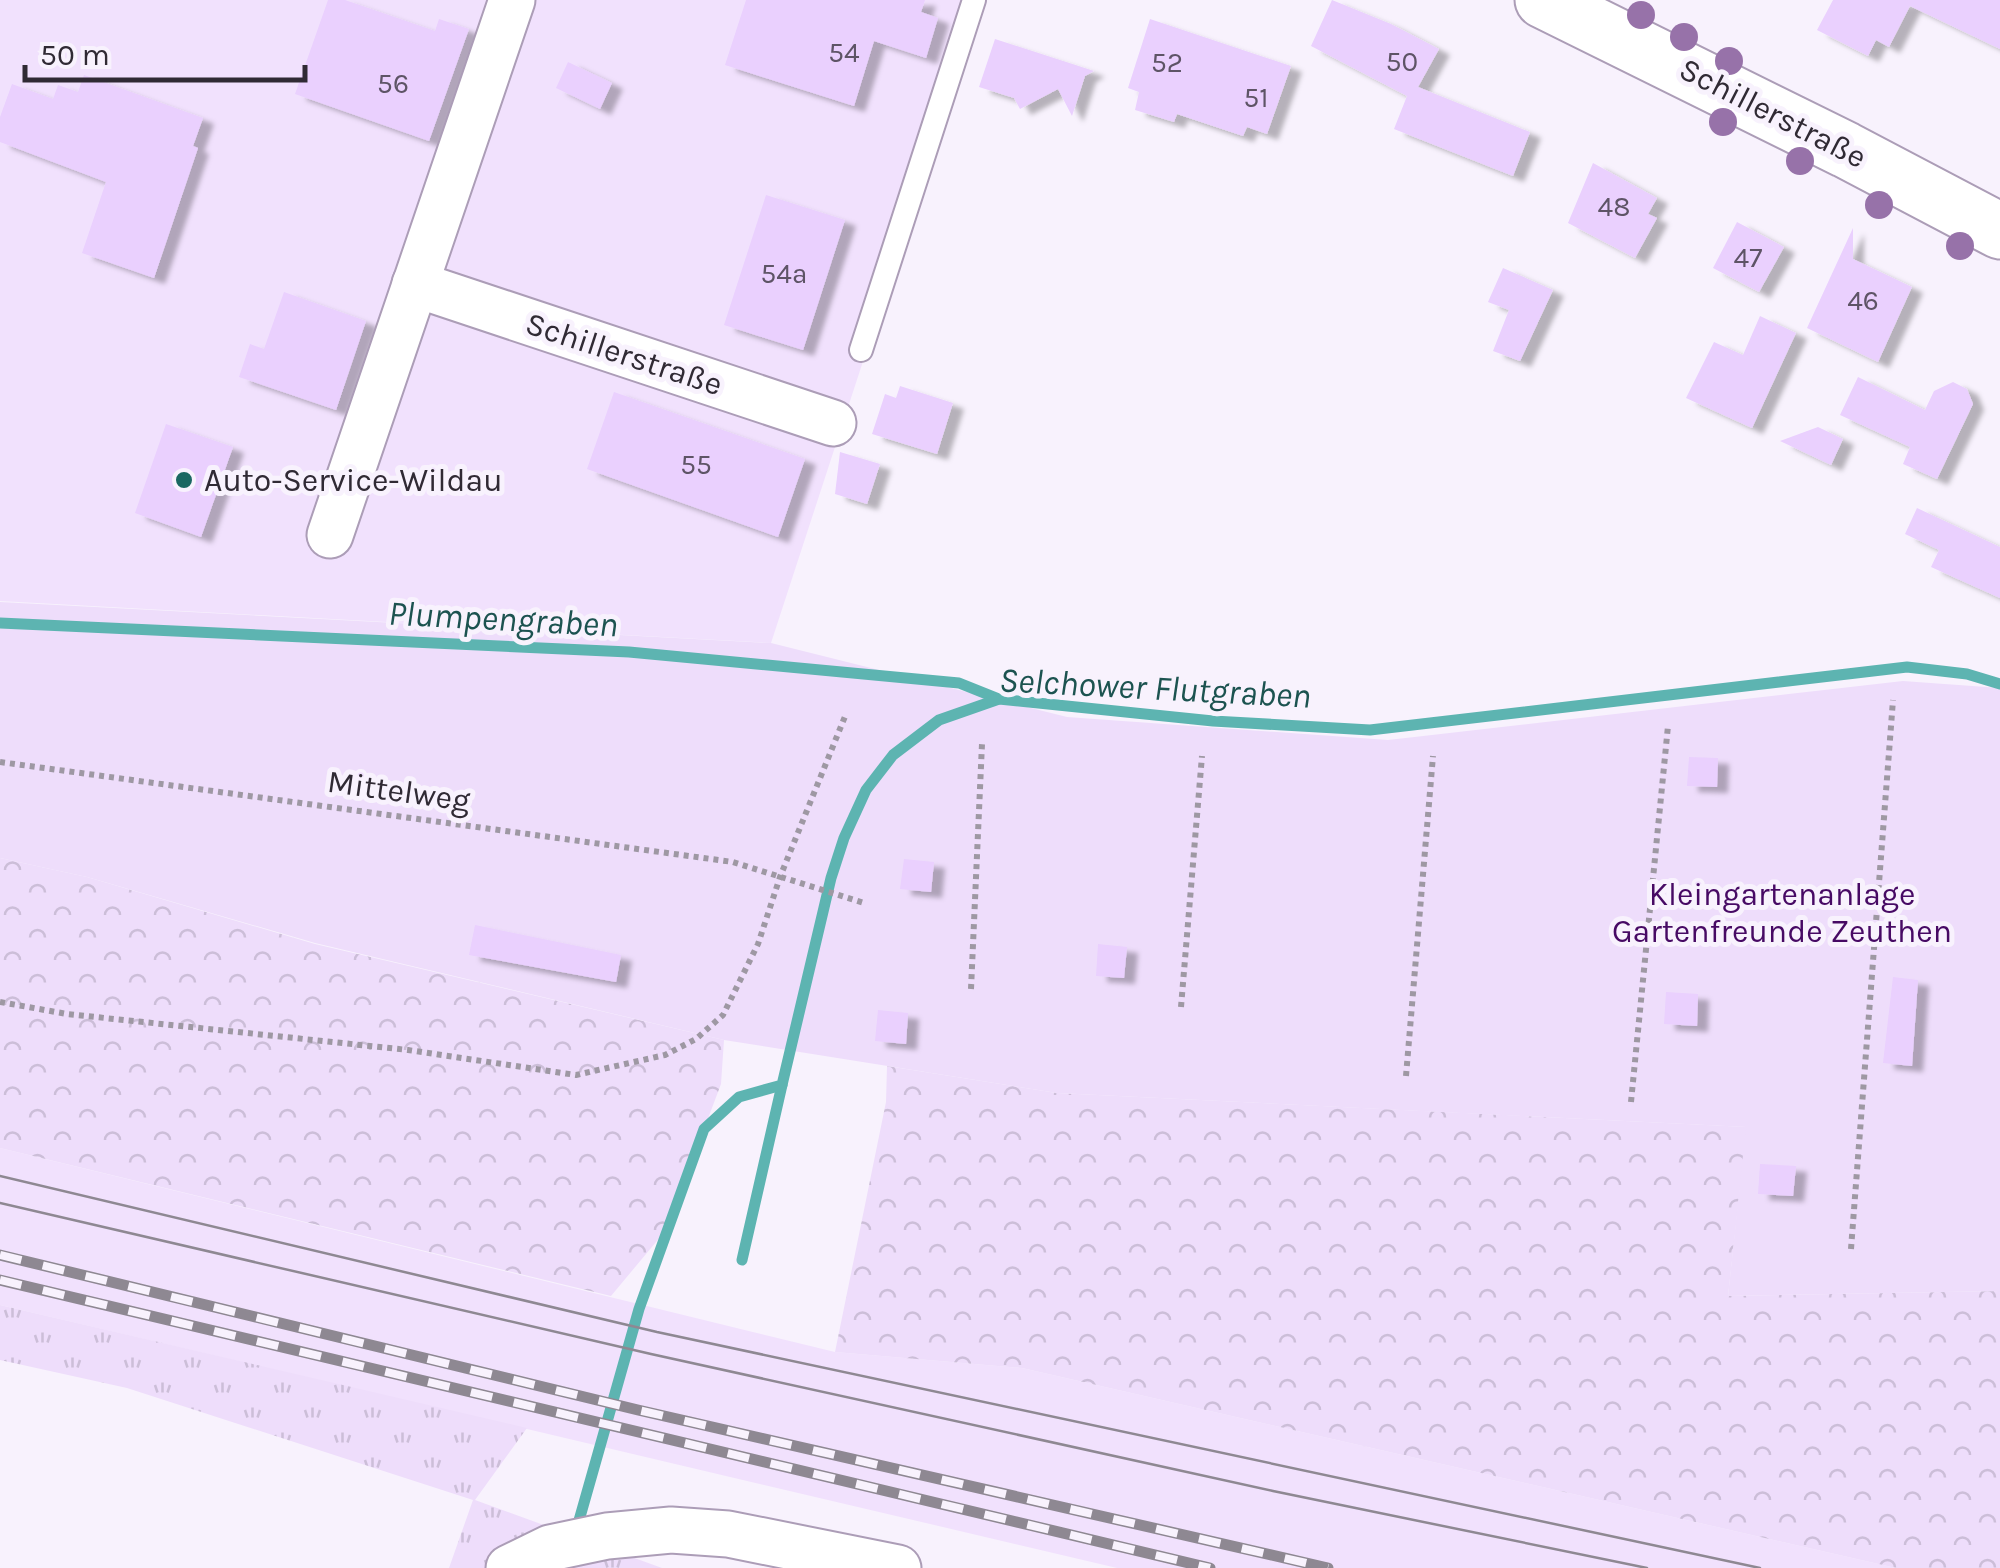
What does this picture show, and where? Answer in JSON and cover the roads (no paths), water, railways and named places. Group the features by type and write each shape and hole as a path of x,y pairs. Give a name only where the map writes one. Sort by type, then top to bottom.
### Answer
{"street":[{"path":"330,535 512,0"},
{"name":"Schillerstraße","path":"1543,0 1813,133 2000,232"},
{"name":"Schillerstraße","path":"415,284 833,423"},
{"path":"509,1568 569,1544 670,1530 728,1534 801,1558 898,1568"}],"lane":[{"path":"861,350 974,0"}],"waterway":[{"name":"Plumpengraben","path":"0,623 629,652 959,683 999,699"},
{"name":"Selchower Flutgraben","path":"576,1531 639,1309 704,1129 739,1097 782,1085 844,838 866,790 893,755 939,720 999,699 1213,721 1370,730 1907,667 1967,674 2000,684"},
{"path":"742,1260 782,1085"}],"tram line":[{"path":"0,1176 657,1332 1760,1568"},
{"path":"0,1203 651,1354 1273,1491 1647,1568"}],"railway":[{"path":"0,1255 638,1410 1328,1568"},
{"path":"0,1280 1210,1568"}],"place":[{"name":"Auto-Service-Wildau","path":"184,480"}],"park label":[{"name":"Kleingartenanlage Gartenfreunde Zeuthen","path":"1782,912"}]}
